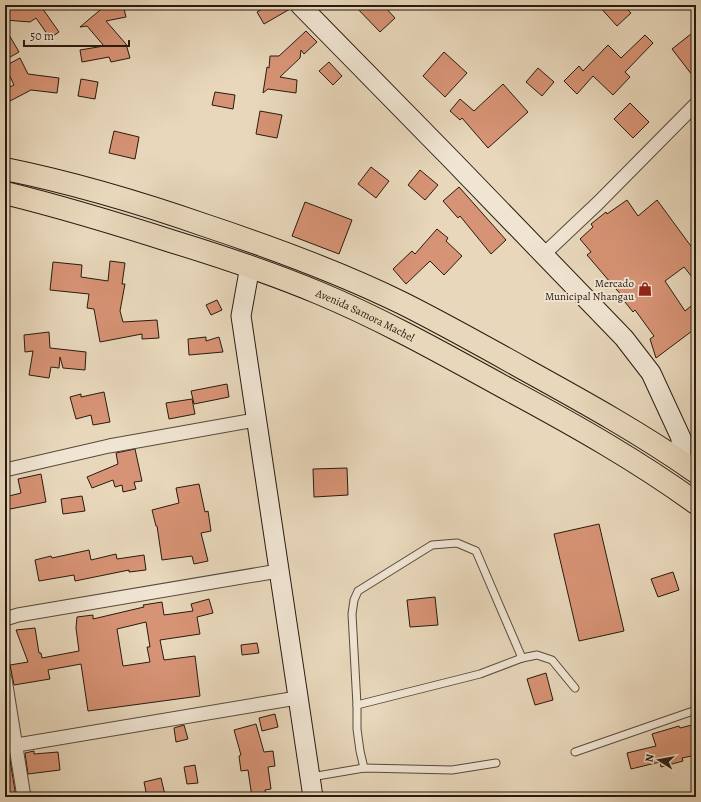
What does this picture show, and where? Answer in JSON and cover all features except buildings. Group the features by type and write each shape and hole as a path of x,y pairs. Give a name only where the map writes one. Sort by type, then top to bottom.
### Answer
{"highway":[{"path":"5,169 142,204 264,245 326,270 401,303 494,352 601,411 688,466"},
{"name":"Avenida Samora Machel","path":"5,193 124,226 250,266 320,293 418,339 579,428 668,483 696,503"}],"main road":[{"path":"300,5 624,338 651,373 681,438 688,466"},
{"path":"250,266 241,316 255,420 313,797"}],"street":[{"path":"544,255 696,104"},
{"path":"5,470 109,446 255,420"},
{"path":"5,619 18,615 278,572"},
{"path":"5,679 11,746 24,797"},
{"path":"11,746 297,698"}],"lane":[{"path":"364,768 357,729 358,705 352,614 354,600 358,591 432,545 457,543 476,551 522,658"},
{"path":"358,705 480,674 522,658 536,655 552,660 575,688"},
{"path":"575,752 696,710"},
{"path":"309,777 364,768 452,770 496,763"}],"place":[{"name":"Mercado Municipal Nhangau","path":"645,289"}]}
